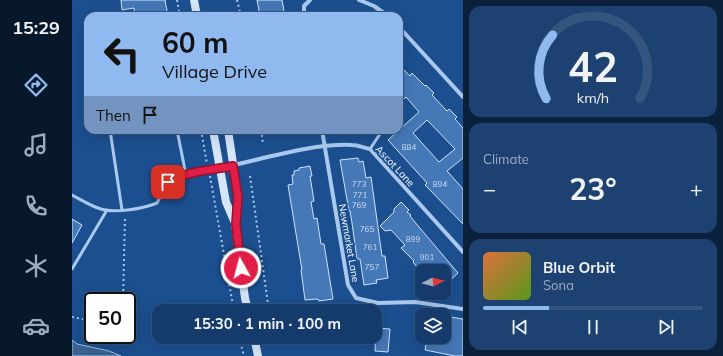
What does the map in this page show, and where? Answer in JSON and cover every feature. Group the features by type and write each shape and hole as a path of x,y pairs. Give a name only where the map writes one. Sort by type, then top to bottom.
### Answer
{"main road":[{"path":"194,0 196,12"},
{"path":"214,134 226,202 236,224"},
{"path":"229,134 238,197 236,224 246,304"},
{"path":"255,344 258,356"}],"street":[{"path":"304,12 304,6 310,0"},
{"path":"359,0 374,6 382,12"},
{"path":"403,31 463,96"},
{"name":"Newmarket Lane","path":"322,134 348,285 356,298 378,303 415,302 463,309"},
{"name":"Ascot Lane","path":"220,168 324,146 352,145 370,149 463,252"}],"lane":[{"path":"111,134 122,210"},
{"path":"178,134 186,175"},
{"path":"370,149 380,134"},
{"path":"72,195 98,208 107,210 122,210 149,206 157,203 168,182 176,177 220,168"},
{"path":"72,269 107,210"}],"path":[{"path":"177,0 179,12"},
{"path":"237,0 240,12"},
{"path":"202,134 204,148"},
{"path":"262,134 263,144"},
{"path":"250,176 268,304"},
{"path":"212,187 233,304"},
{"path":"123,292 125,217"},
{"path":"72,317 84,319"},
{"path":"241,344 244,356"}],"water":[{"path":"72,340 77,344 109,351 121,356 72,356"}],"building":[{"path":"121,0 165,0 167,12 134,12 134,8 122,10"},
{"path":"257,0 282,0 284,12 259,12"},
{"path":"403,69 410,76 412,73 425,86 426,85 434,93 432,95 447,111 449,109 457,117 455,119 463,128 463,158 447,171 463,189 463,224 425,185 427,183 388,140 395,134 403,134 403,126 419,112 406,97 404,99","holes":["427,120 455,149 439,162 413,133"]},
{"path":"358,158 359,162 363,161 366,178 371,177 382,256 385,256 388,278 376,280 377,283 364,285 360,259 357,259 350,211 340,160"},
{"path":"310,166 314,201 311,202 314,219 317,218 321,244 324,244 333,299 319,301 316,299 305,300 302,270 288,185 293,184 292,175 294,175 294,171 299,170 299,168"},
{"path":"401,202 409,210 407,212 411,215 410,216 450,264 415,265 413,262 414,261 401,248 405,245 391,230 385,231 380,226 394,212 394,209"},
{"path":"72,219 82,225 72,243"},
{"path":"451,265 458,273 451,280"},
{"path":"451,317 463,319 463,356 455,356 425,350 426,344 451,344"},
{"path":"382,328 390,329 388,352 375,351 375,344 382,344"}],"route":[{"path":"168,182 176,177 233,166 238,197 236,224 241,268"}]}
